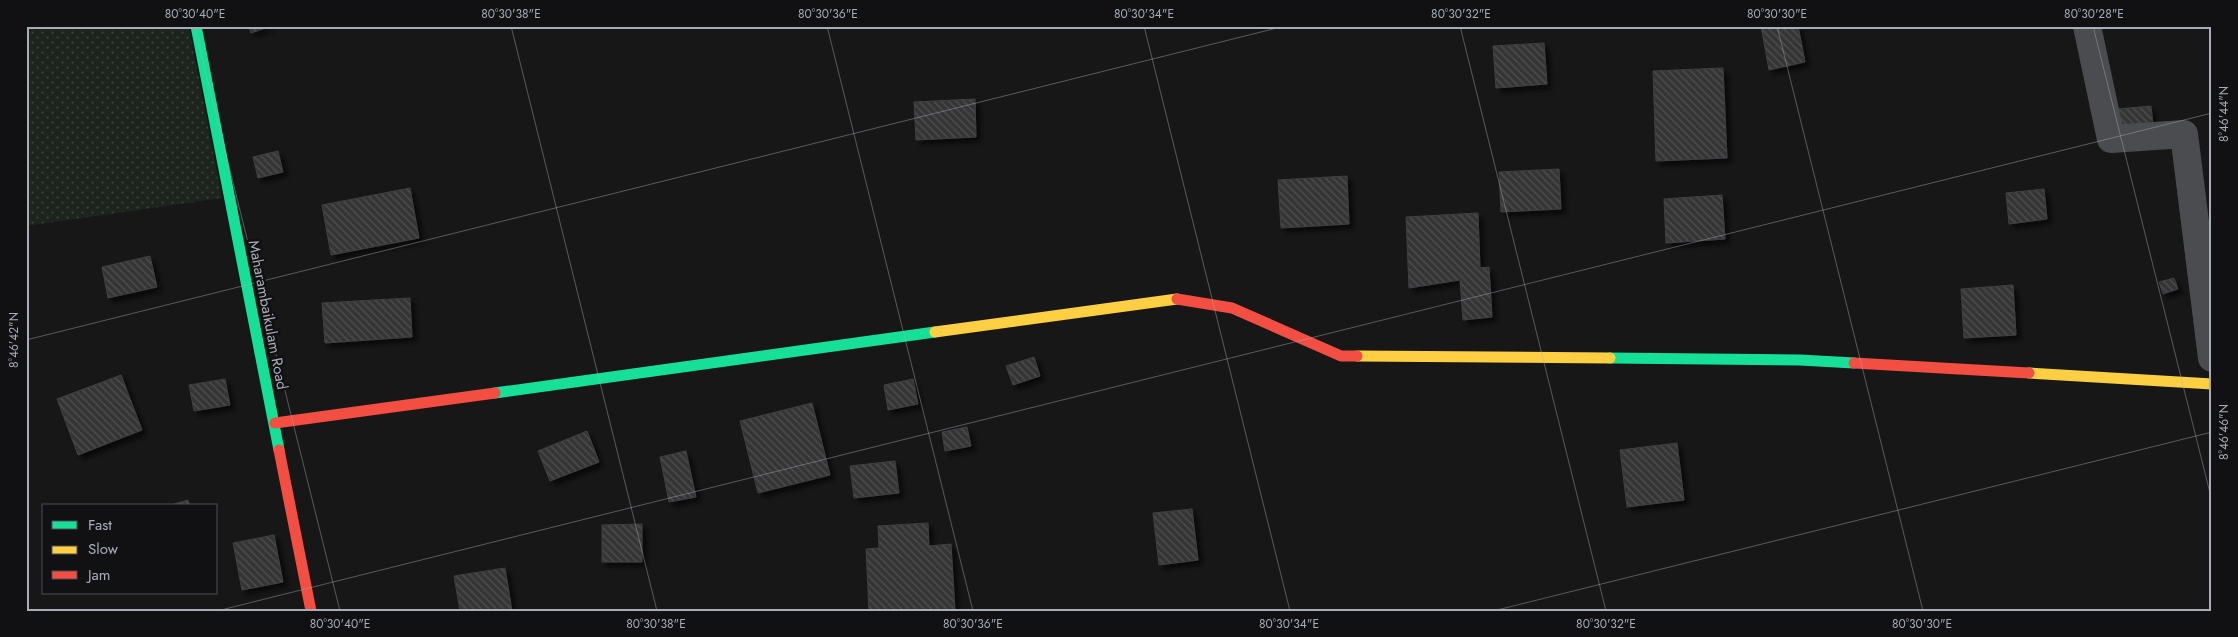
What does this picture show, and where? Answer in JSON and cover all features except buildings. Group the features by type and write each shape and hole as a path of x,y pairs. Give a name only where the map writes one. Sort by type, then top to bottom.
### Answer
{"street":[{"name":"Maharambaikulam Road","path":"196,26 311,611"},
{"path":"2087,26 2111,139 2184,134 2212,358"},
{"path":"275,424 1179,299 1232,308 1342,356 1800,360 2212,384"}],"shaded area":[{"path":"26,26 189,26 222,198 26,226"}],"traffic: fast":[{"path":"196,26 279,450"},
{"path":"495,393 935,332"},
{"path":"1610,358 1800,360 1854,363"}],"traffic: slow":[{"path":"935,332 1177,299"},
{"path":"1357,356 1610,358"},
{"path":"2029,373 2212,384"}],"traffic: jam":[{"path":"1177,299 1232,308 1341,356 1357,356"},
{"path":"1854,363 2029,373"},
{"path":"275,423 495,393"},
{"path":"279,450 311,611"}]}
